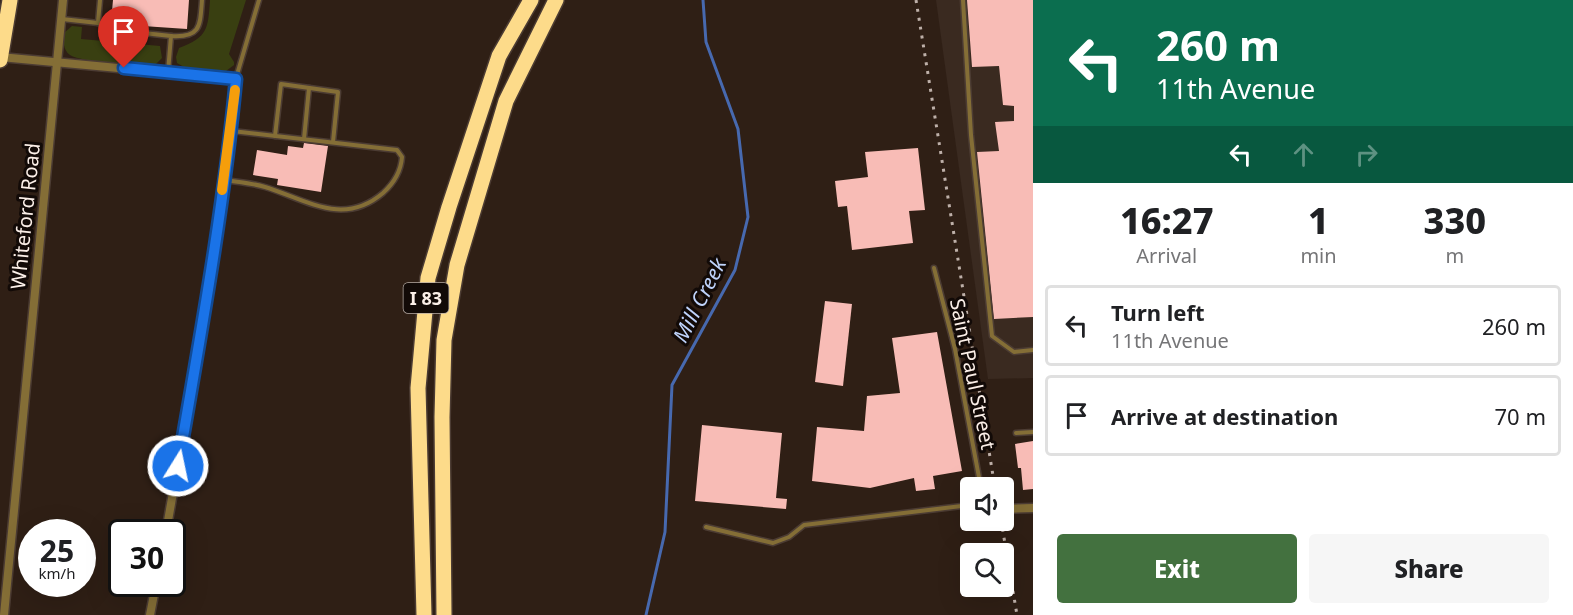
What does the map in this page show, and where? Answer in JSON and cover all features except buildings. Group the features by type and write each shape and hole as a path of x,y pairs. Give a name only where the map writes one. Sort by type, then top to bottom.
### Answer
{"highway":[{"path":"0,58 10,0"},
{"name":"I 83","path":"424,615 418,388 428,278 499,56 531,0"},
{"name":"I 83","path":"444,615 442,417 444,340 457,265 506,101 556,0"}],"street":[{"name":"Whiteford Road","path":"4,615 63,0"},
{"path":"0,58 236,79 231,131 200,341 168,519"},
{"path":"1014,509 1033,508"},
{"path":"150,615 153,597"}],"lane":[{"path":"98,22 100,0"},
{"path":"61,19 98,22 125,31 184,37 197,30 202,0"},
{"path":"236,79 259,0"},
{"path":"963,0 971,135 992,336 1014,352 1033,350"},
{"path":"168,72 171,36"},
{"path":"274,136 281,84 338,92 333,142"},
{"path":"304,139 309,88"},
{"path":"224,180 264,186 315,206 334,210 352,209 372,202 386,190 401,170 402,157 397,150 231,131"},
{"name":"Saint Paul Street","path":"934,267 955,349 979,477"},
{"path":"1016,434 1033,432"},
{"path":"706,527 773,543 789,537 804,525 960,506"}],"shaded area":[{"path":"936,0 1033,0 1033,378 988,379"}],"green space":[{"path":"210,0 246,0 229,54 234,65 226,71 184,67 177,63 179,48 196,40 205,31"},
{"path":"72,26 82,27 81,39 160,46 162,58 152,65 77,58 66,51 64,45 64,33"}],"waterway":[{"name":"Mill Creek","path":"646,615 665,532 672,385 735,270 748,217 738,129 706,42 703,0"}],"railway":[{"path":"916,0 993,477"},
{"path":"1003,531 1017,615"}],"slow traffic":[{"path":"222,190 235,90"}],"route":[{"path":"124,68 236,79 231,131 203,318 178,466"}]}
